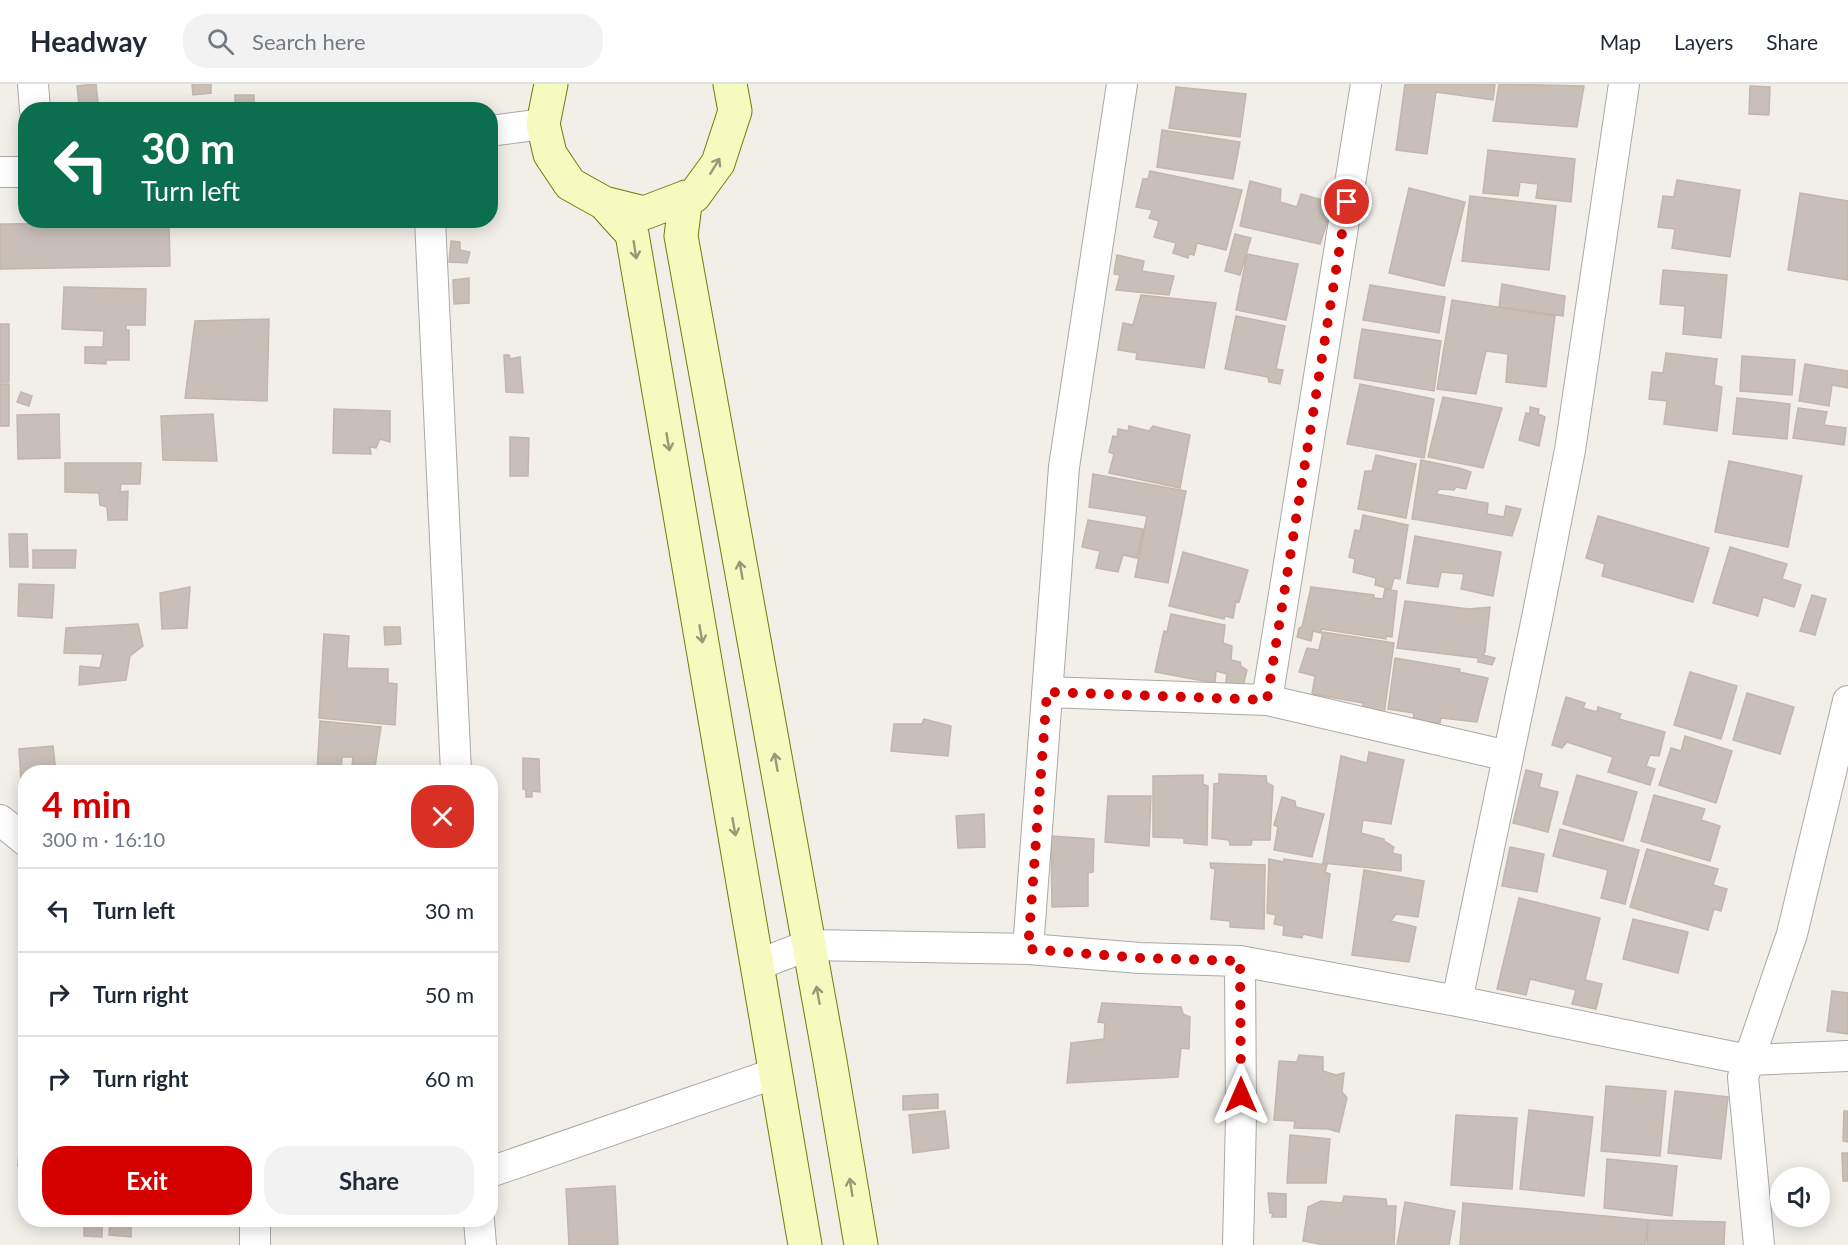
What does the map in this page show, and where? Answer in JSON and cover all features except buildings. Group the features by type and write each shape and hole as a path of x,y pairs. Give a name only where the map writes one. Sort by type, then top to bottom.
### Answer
{"main road":[{"path":"551,84 543,124 550,154 570,184 604,203 644,213 694,196 718,163 735,111 730,84"},
{"path":"686,197 681,236 861,1245"},
{"path":"604,203 633,234 805,1245"}],"street":[{"path":"33,84 34,102"},
{"path":"1028,949 1064,467 1122,84"},
{"path":"1267,700 1366,84"},
{"path":"1457,1000 1570,450 1624,84"},
{"path":"498,130 543,124"},
{"path":"0,172 18,172"},
{"path":"429,228 456,765"},
{"path":"1047,692 1267,700 1508,756"},
{"path":"1759,1245 1743,1077 1792,934 1848,701"},
{"path":"0,820 18,835"},
{"path":"758,965 809,945 1028,949 1140,958 1240,961 1457,1000 1748,1060 1848,1056"},
{"path":"1238,1245 1241,1117 1240,961"},
{"path":"498,1169 776,1072"},
{"path":"255,1227 255,1245"},
{"path":"480,1227 481,1245"}],"route":[{"path":"1241,1095 1240,961 1140,958 1028,949 1047,692 1267,700 1347,202"}]}
